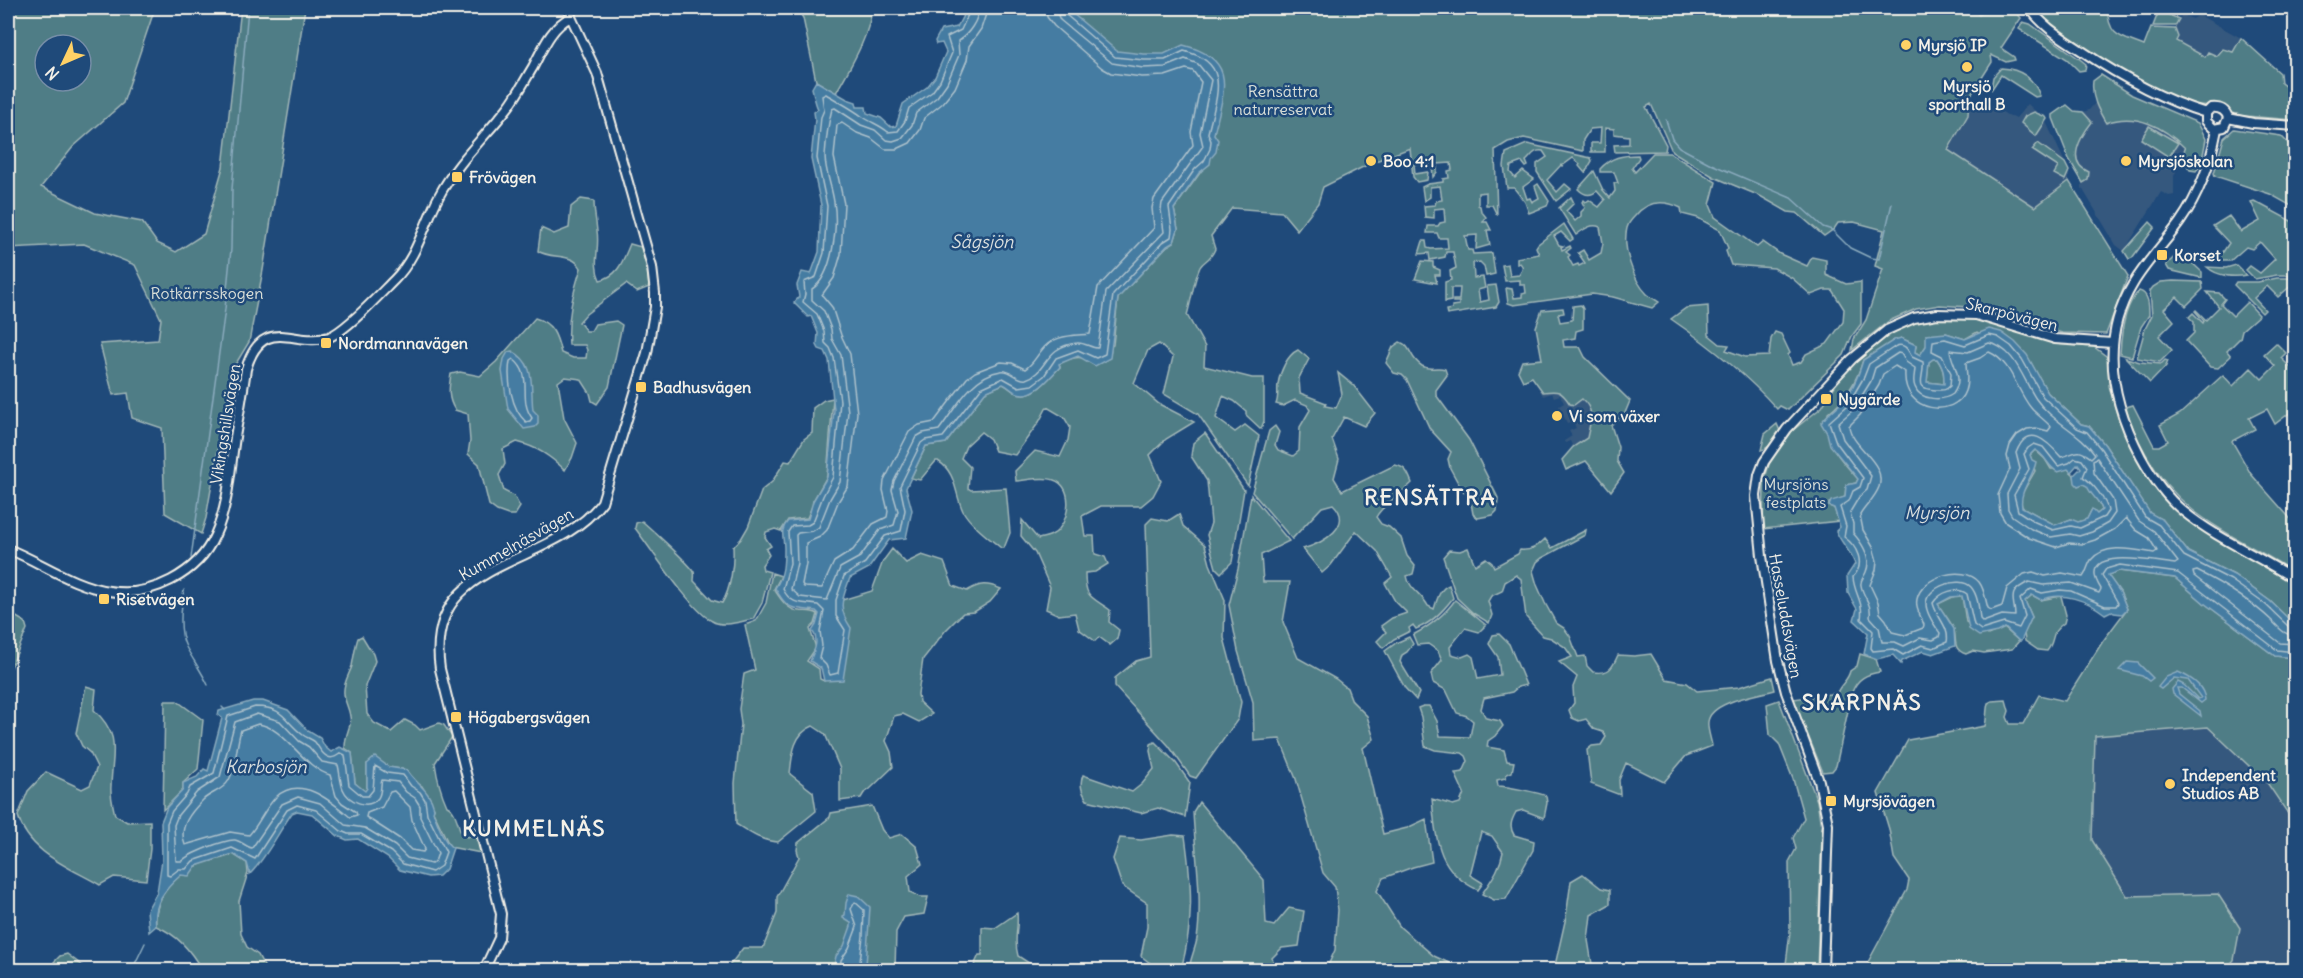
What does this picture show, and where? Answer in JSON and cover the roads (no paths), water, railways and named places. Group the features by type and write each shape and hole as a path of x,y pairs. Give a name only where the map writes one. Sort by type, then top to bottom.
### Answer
{"street":[{"name":"Kummelnäsvägen","path":"484,970 499,938 501,914 440,669 438,634 448,607 463,590 570,530 590,516 602,502 645,362 655,307 652,267 611,121 593,63 571,17 570,8"},
{"path":"2030,8 2042,23 2123,77 2174,102 2206,113"},
{"name":"Vikingshillsvägen","path":"8,549 85,585 110,592 153,588 170,581 186,570 212,542 224,512 246,369 255,349 278,334 315,338 329,336 350,322 401,273 412,257 447,182 510,105 556,26 571,17"},
{"path":"2211,108 2219,108 2228,118 2224,127 2211,128 2206,123 2206,113 2211,108"},
{"path":"2228,118 2253,123 2295,126"},
{"path":"2217,129 2204,176 2193,199 2181,221 2133,283 2122,304 2112,343 2112,372 2119,406 2135,445 2164,492 2182,510 2208,529 2295,580"},
{"name":"Skarpövägen","path":"1875,338 1914,318 1956,313 1990,319 2055,339 2112,343"},
{"name":"Hasseluddsvägen","path":"1822,970 1829,841 1826,807 1817,775 1781,678 1762,556 1756,495 1759,475 1772,449 1787,429 1852,359 1875,338"}],"water":[{"name":"Sågsjön","path":"967,8 1066,8 1117,51 1164,54 1183,45 1201,51 1213,59 1220,68 1223,79 1221,104 1214,134 1218,140 1216,152 1210,164 1199,173 1174,209 1178,229 1174,242 1167,246 1118,298 1110,358 1095,366 1078,356 1059,364 1060,367 1046,382 1028,393 1015,392 1003,384 985,392 946,443 926,446 906,488 912,510 906,538 889,540 869,568 850,578 842,603 842,609 851,628 843,680 824,681 821,668 810,661 816,642 812,631 819,614 816,611 797,609 788,605 775,588 783,569 784,528 788,521 808,519 813,501 827,477 834,410 829,360 825,351 819,349 817,345 818,333 811,316 808,317 794,303 799,297 797,285 802,272 811,274 819,252 821,205 811,159 814,112 818,109 812,88 816,81 856,102 857,107 866,107 867,113 881,118 891,127 896,126 903,104 927,87 935,77 946,52 942,43 936,44 935,41 941,30 957,27"},
{"name":"Myrsjön","path":"1989,329 2001,332 2015,342 2027,355 2048,393 2081,424 2089,426 2105,445 2150,513 2163,520 2188,552 2234,575 2270,601 2295,625 2295,658 2275,656 2204,603 2175,578 2119,571 2108,575 2120,592 2127,609 2122,614 2111,611 2105,614 2074,598 2057,596 2041,600 2032,595 2025,601 2032,617 2019,641 2005,628 1979,636 1969,629 1962,596 1951,597 1938,604 1954,629 1955,646 1933,654 1923,651 1902,661 1901,664 1893,655 1877,659 1864,654 1868,633 1854,620 1857,609 1848,593 1847,576 1855,564 1836,531 1840,527 1834,508 1829,506 1831,501 1845,497 1846,485 1856,483 1858,479 1830,445 1821,423 1849,394 1863,360 1894,340 1901,338 1916,345 1915,352 1920,355 1926,346 1926,335 1946,333 1965,339","holes":["1937,359 1941,366 1944,384 1927,382 1929,362","2035,450 2058,472 2068,469 2071,472 2078,464 2081,468 2074,475 2075,483 2078,486 2083,484 2087,486 2102,510 2097,514 2092,509 2087,519 2078,522 2071,519 2055,525 2022,507 2022,495 2036,462 2030,455"]},
{"path":"512,351 520,356 529,369 533,410 538,415 538,424 535,427 524,429 508,409 502,371 504,359 508,352"},
{"path":"2127,662 2138,663 2153,678 2149,681 2142,676 2119,670"},
{"path":"2178,672 2192,679 2202,690 2205,700 2201,703 2182,688 2177,688 2179,694 2200,711 2201,716 2173,694 2172,689 2178,682 2198,699 2201,698 2188,680 2174,678 2161,689 2158,687 2166,677"},
{"name":"Karbosjön","path":"253,701 263,701 288,710 308,731 320,738 331,752 340,747 352,753 355,783 365,791 367,764 375,757 389,767 407,770 429,796 441,832 453,848 446,869 439,876 428,877 400,870 388,858 358,839 347,840 338,836 312,814 297,811 292,813 267,853 250,874 247,863 233,854 196,866 189,876 181,875 161,897 156,910 156,926 149,932 147,910 157,892 162,860 161,822 167,807 183,790 183,783 197,777 204,769 208,771 222,718 218,715 219,711"},
{"path":"849,894 858,896 870,907 866,966 864,970 833,970 836,956 844,946 851,926 851,923 843,918"}],"waterway":[{"path":"191,558 225,309 231,249 232,189 248,8"},
{"path":"1666,120 1672,139 1679,147 1711,164 1791,198 1823,227 1832,230 1850,248 1871,258 1879,259 1892,203"},
{"path":"184,590 181,619 183,641 208,685"},
{"path":"222,707 225,710"},
{"path":"132,970 145,943"}],"place":[{"name":"Myrsjö IP","path":"1906,45"},
{"name":"Myrsjö sporthall B","path":"1967,67"},
{"name":"Boo 4:1","path":"1371,161"},
{"name":"Myrsjöskolan","path":"2126,161"},
{"name":"Frövägen","path":"457,177"},
{"name":"Korset","path":"2162,255"},
{"name":"Nordmannavägen","path":"326,343"},
{"name":"Badhusvägen","path":"641,387"},
{"name":"Nygärde","path":"1826,399"},
{"name":"Vi som växer","path":"1557,416"},
{"name":"Risetvägen","path":"104,599"},
{"name":"Högabergsvägen","path":"456,717"},
{"name":"Independent Studios AB","path":"2170,784"},
{"name":"Myrsjövägen","path":"1831,801"}],"district":[{"name":"RENSÄTTRA","path":"1430,497"},
{"name":"SKARPNÄS","path":"1862,702"},
{"name":"KUMMELNÄS","path":"534,828"}],"park label":[{"name":"Rensättra naturreservat","path":"1283,100"},
{"name":"Rotkärrsskogen","path":"207,293"},
{"name":"Myrsjöns festplats","path":"1796,493"}]}
